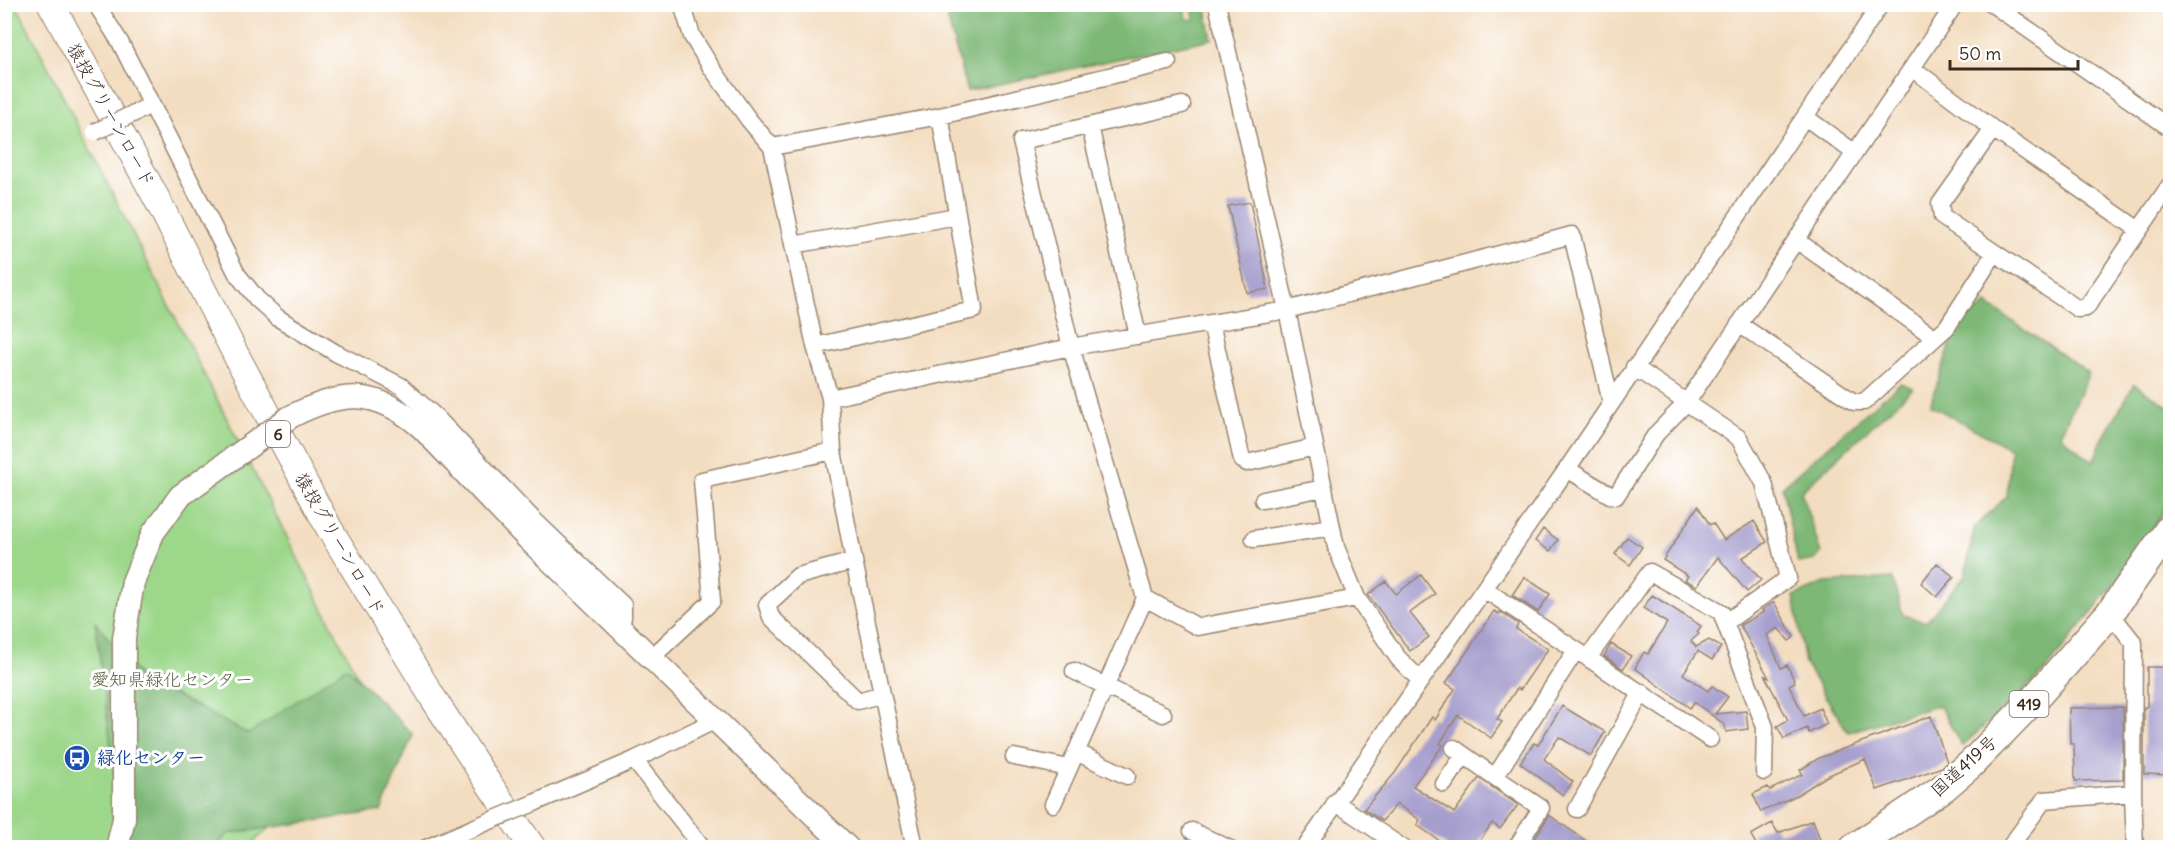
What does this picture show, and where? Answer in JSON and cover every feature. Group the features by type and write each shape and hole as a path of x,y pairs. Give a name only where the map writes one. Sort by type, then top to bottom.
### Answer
{"highway":[{"name":"国道419号","path":"1854,848 1943,788 1971,764 2035,698 2110,613 2170,528"}],"main road":[{"name":"猿投グリーンロード","path":"51,4 159,203 237,357 329,528 452,728 533,848"}],"street":[{"path":"96,4 120,42 237,274 257,299 278,318 336,353 401,386 436,417 531,517 622,605 623,618 616,625"},
{"path":"682,4 692,36 711,67 749,120 772,147 815,346 830,398 833,451 915,848"},
{"path":"1217,4 1287,310 1336,547 1357,598 1398,658 1420,680"},
{"path":"1305,848 1568,468 1881,4"},
{"path":"1568,468 1610,495 1617,496 1656,434 1687,402 1955,4"},
{"path":"1992,4 2170,128"},
{"path":"772,147 940,116 1168,62"},
{"path":"1912,68 1993,129 2139,230"},
{"path":"1053,804 1145,598 1071,347 1021,141 1182,105"},
{"path":"95,132 143,109 159,141 168,138"},
{"path":"815,346 974,310 940,116"},
{"path":"1805,117 1855,153"},
{"path":"1090,126 1138,336"},
{"path":"1993,129 1940,204 1942,217 2078,309 2085,308 2170,185"},
{"path":"793,245 957,216"},
{"path":"830,398 1071,347 1287,310 1572,235 1611,402"},
{"path":"1796,240 1934,338"},
{"path":"1739,324 1854,402 1864,402 1947,327 1994,254"},
{"path":"1211,323 1242,460 1247,463 1315,447"},
{"path":"1634,367 1740,438 1764,483 1788,578 1725,623"},
{"path":"117,848 124,819 123,638 133,582 153,532 180,496 290,417 328,400 363,398 384,403 406,415 422,428 527,538 848,848"},
{"path":"651,658 712,601 702,480 833,451"},
{"path":"1263,500 1324,488"},
{"path":"1254,539 1332,526"},
{"path":"854,561 798,576 766,605 771,617 858,701 882,694"},
{"path":"1495,777 1582,654 1650,572 1721,612 1765,727 1764,772"},
{"path":"1484,589 1710,739"},
{"path":"1145,598 1198,627 1357,598"},
{"path":"2110,613 2133,644 2135,848"},
{"path":"1074,671 1162,714"},
{"path":"1577,808 1642,692"},
{"path":"426,848 634,760 716,720"},
{"path":"1076,752 1127,776"},
{"path":"1444,784 1459,752 1541,808 1516,848"},
{"path":"1014,757 1069,768"},
{"path":"634,760 703,848"},
{"path":"2009,848 2044,800 2133,793"},
{"path":"1335,802 1402,848"},
{"path":"1192,831 1216,840 1228,848"}],"green space":[{"name":"愛知県緑化センター","path":"16,4 390,740 266,831 248,847 5,848 4,5"},
{"path":"944,5 1184,5 1186,19 1194,20 1192,5 1205,5 1212,39 967,91"},
{"path":"1987,304 2089,373 2060,435 2093,462 2102,440 2134,384 2170,407 2170,500 2137,555 2045,671 1962,746 1939,705 1848,732 1805,664 1794,596 1825,583 1892,578 1903,615 1926,622 1965,575 1974,528 2007,496 2011,449 1930,405 1957,325"},
{"path":"1900,383 1913,388 1801,492 1821,553 1815,560 1798,563 1782,487"},
{"path":"95,622 139,676 248,734 347,667 413,735 381,811 227,834 217,847 124,847"}],"building":[{"path":"1250,202 1268,289 1247,293 1228,206"},
{"path":"1698,506 1710,525 1713,523 1724,540 1754,521 1767,542 1742,558 1761,580 1747,592 1718,557 1697,586 1685,580 1688,576 1663,560"},
{"path":"1543,529 1558,540 1550,551 1535,541"},
{"path":"1627,537 1642,547 1630,565 1615,554"},
{"path":"1937,563 1954,577 1937,597 1921,583"},
{"path":"1421,575 1435,594 1410,613 1429,637 1410,651 1368,595 1386,581 1396,594"},
{"path":"1524,577 1550,594 1538,612 1512,595"},
{"path":"1652,595 1701,626 1697,632 1699,634 1691,641 1696,647 1709,640 1721,647 1712,660 1698,651 1683,674 1708,691 1712,686 1728,697 1715,714 1746,711 1748,729 1726,732 1725,725 1694,702 1690,708 1635,668 1644,652 1648,654 1667,623 1643,608"},
{"path":"1774,602 1794,637 1789,641 1778,628 1767,635 1781,668 1787,665 1795,682 1789,685 1804,716 1820,708 1827,724 1809,733 1807,728 1784,739 1777,726 1788,720 1765,676 1769,678 1740,625 1764,612 1762,610"},
{"path":"1494,611 1499,614 1500,612 1518,624 1516,629 1548,649 1520,690 1517,688 1497,719 1502,722 1491,738 1458,715 1440,743 1443,745 1413,786 1454,813 1479,778 1518,805 1500,829 1492,823 1475,848 1450,848 1417,825 1420,820 1397,804 1382,821 1364,809 1395,773 1432,717 1435,720 1455,689 1446,683"},
{"path":"1611,644 1631,656 1623,669 1604,656"},
{"path":"2147,667 2170,667 2170,775 2144,774 2144,707 2147,707"},
{"path":"1562,706 1605,732 1591,756 1559,737 1544,759 1573,782 1563,795 1520,763 1534,743 1538,745"},
{"path":"2123,707 2123,780 2075,781 2074,744 2070,744 2069,708"},
{"path":"1931,716 1947,762 1942,767 1877,790 1865,759 1827,776 1797,795 1761,812 1753,794 1768,787 1770,790 1803,774 1800,770 1819,758"},
{"path":"1549,815 1596,848 1529,848"},
{"path":"1813,820 1823,848 1758,848 1751,835 1772,823 1778,833"}],"place":[{"name":"緑化センター","path":"77,758"}]}
